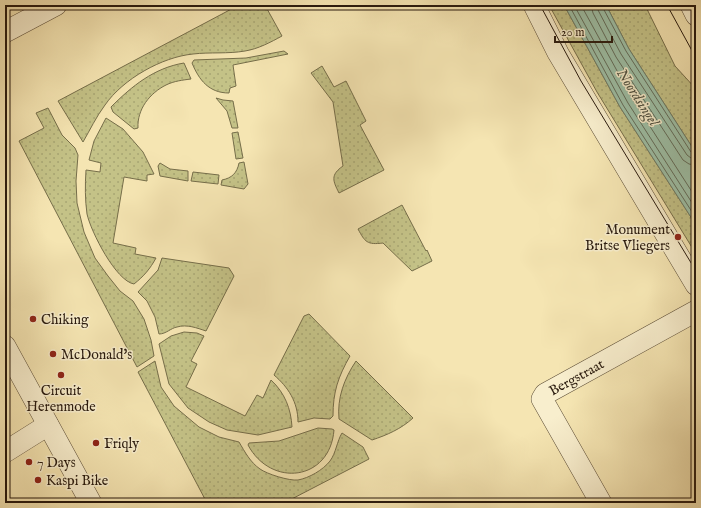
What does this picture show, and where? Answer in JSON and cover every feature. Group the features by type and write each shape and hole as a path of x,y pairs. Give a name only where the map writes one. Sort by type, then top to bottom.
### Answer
{"street":[{"path":"5,32 56,5"},
{"path":"534,5 558,53 696,285"},
{"path":"691,5 696,15"},
{"name":"Bergstraat","path":"601,503 542,399 545,394 696,311"},
{"path":"5,346 91,503"},
{"path":"5,452 48,425"}],"shaded area":[{"path":"239,5 269,5 266,7 282,36 255,49 239,52 199,53 181,56 144,71 122,86 113,95 99,114 83,142 58,101"},
{"path":"549,5 564,5 620,107 696,225 696,254 597,92"},
{"path":"606,5 645,5 675,66 696,89 696,153 629,49"},
{"path":"284,51 288,54 233,65 236,86 230,88 229,93 216,91 210,88 198,75 192,63 194,60 246,58"},
{"path":"184,63 191,79 169,84 155,92 142,108 138,121 138,128 134,129 113,112 111,107 135,85 163,69"},
{"path":"322,66 334,87 346,81 366,121 360,125 384,170 339,193 334,182 334,175 343,166 333,102 311,73"},
{"path":"216,98 233,101 238,128 232,128 227,111"},
{"path":"48,108 62,135 75,148 78,155 76,181 77,203 84,232 95,258 120,291 133,301 144,319 151,340 154,356 137,367 19,141 44,128 36,113"},
{"path":"106,118 123,129 143,152 154,174 147,175 147,181 124,177 113,243 136,248 135,254 156,258 141,278 134,284 127,281 120,274 105,255 89,222 87,214 85,192 86,170 100,172 101,163 89,160 94,141"},
{"path":"238,132 243,158 236,159 232,133"},
{"path":"244,162 248,184 244,189 221,185 222,180 229,178 237,170 239,163"},
{"path":"160,163 170,169 188,171 188,181 160,176 158,166"},
{"path":"193,172 219,175 218,184 191,181"},
{"path":"402,205 432,261 412,271 383,243 367,242 358,229"},
{"path":"162,258 229,268 234,276 206,331 181,326 159,334 155,317 147,301 138,292 158,270"},
{"path":"309,314 350,356 337,385 333,416 330,419 314,418 298,422 296,408 288,390 274,375 304,316"},
{"path":"184,332 197,333 204,336 191,361 197,364 186,387 245,416 257,395 263,398 271,380 284,396 289,408 292,427 258,435 227,430 209,422 188,408 169,384 159,344 171,336"},
{"path":"155,361 161,387 174,406 199,427 219,437 239,442 253,463 268,473 294,480 302,479 311,475 320,470 330,461 342,433 363,447 369,459 284,503 207,503 138,372"},
{"path":"356,361 413,418 394,431 372,440 339,419 339,404 342,389"},
{"path":"318,428 334,430 330,447 322,460 311,468 298,473 284,473 271,468 258,459 248,445 249,443 279,441"}],"water":[{"name":"Noordsingel","path":"564,5 606,5 629,49 696,153 696,225 620,107"}],"tram line":[{"path":"540,5 581,81 696,271"},
{"path":"667,5 696,58"}],"place":[{"name":"Monument Britse Vliegers","path":"678,237"},
{"name":"Chiking","path":"33,319"},
{"name":"McDonald's","path":"53,354"},
{"name":"Circuit Herenmode","path":"61,375"},
{"name":"Friqly","path":"96,443"},
{"name":"7 Days","path":"29,462"},
{"name":"Kaspi Bike","path":"38,480"}]}
